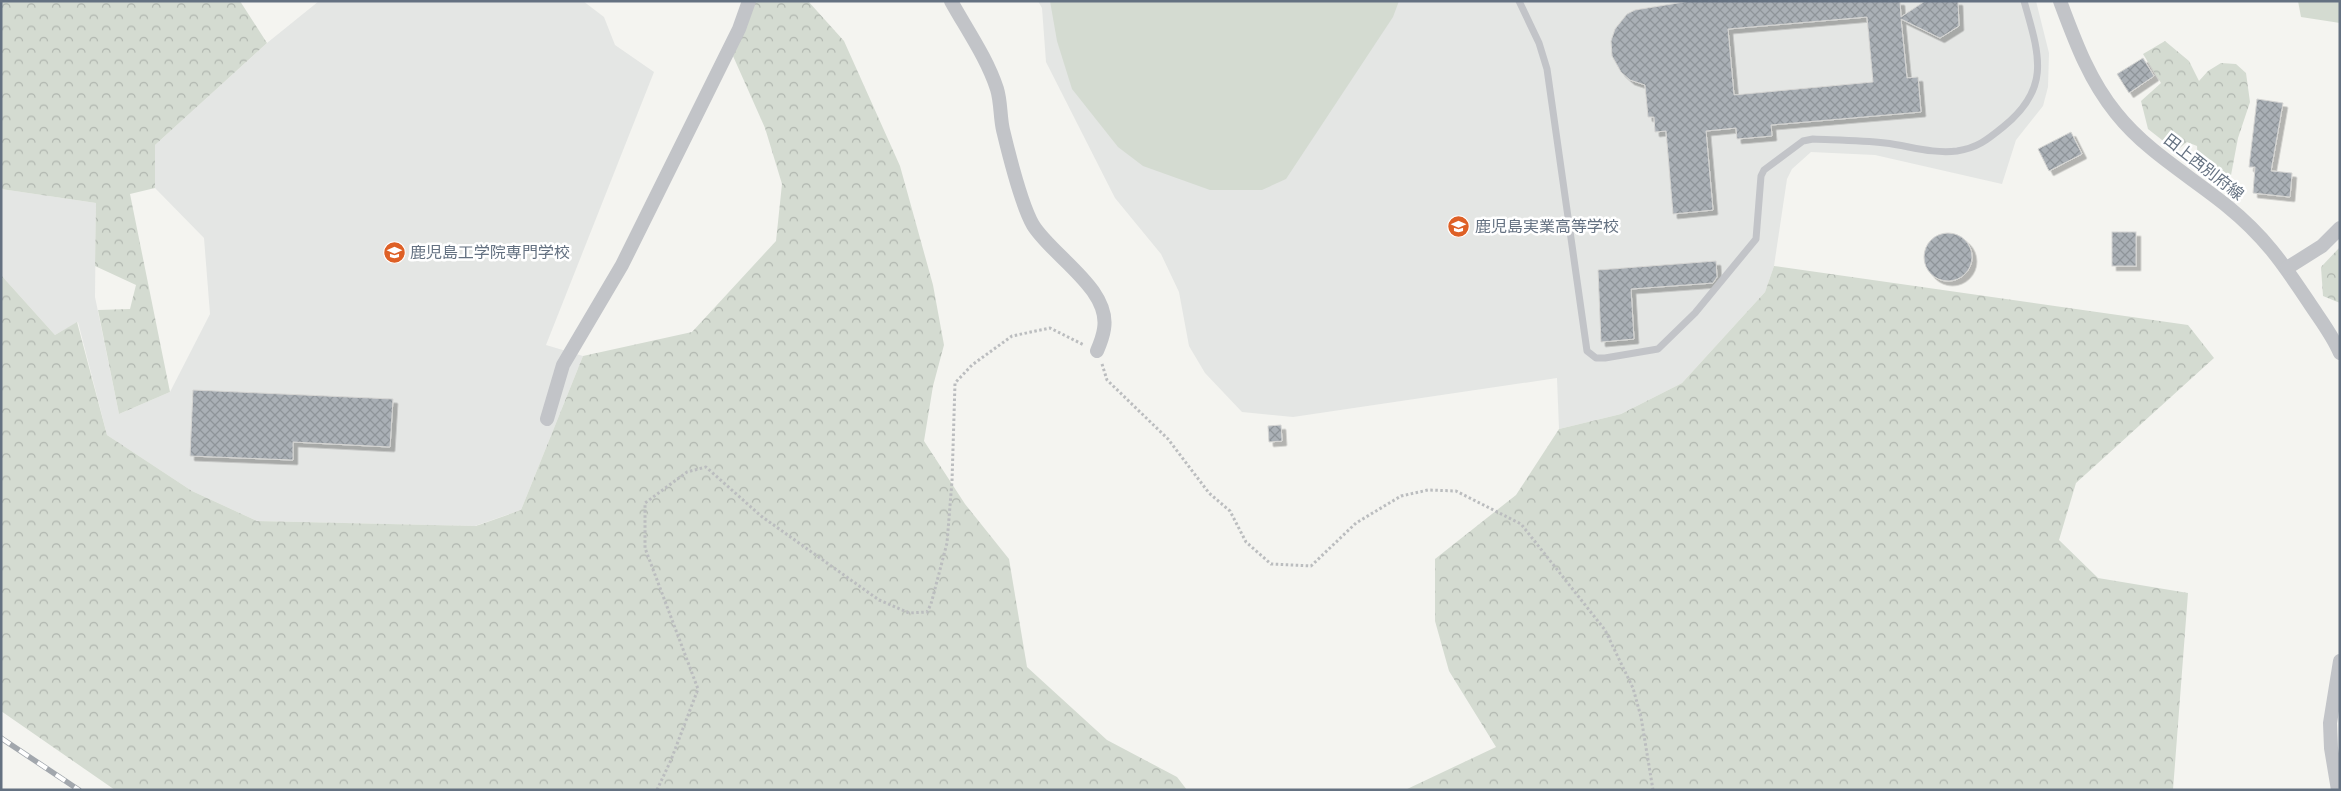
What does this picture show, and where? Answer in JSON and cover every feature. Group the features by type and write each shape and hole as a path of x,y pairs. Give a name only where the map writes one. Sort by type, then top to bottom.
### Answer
{"street":[{"path":"548,419 563,365 622,264 739,29 748,1"},
{"path":"951,1 991,72 998,92 1003,130 1026,208 1034,225 1046,241 1096,295 1103,310 1105,327 1097,351"},
{"name":"田上西別府線","path":"2060,1 2081,57 2101,93 2117,115 2141,139 2228,207 2268,243 2287,268 2340,353"},
{"path":"2287,268 2322,246 2340,228"},
{"path":"2338,790 2331,748 2330,723 2340,661"}],"lane":[{"path":"1519,1 1539,42 1547,69 1587,351 1596,358 1658,349 1696,313 1756,239 1761,176 1764,170 1803,141 1814,139 1885,143 1924,151 1956,151 1982,145 2020,114 2034,90 2038,63 2034,35 2024,1"}],"path":[{"path":"657,790 672,760 698,690 645,548 645,503 687,472 706,468 761,516 879,600 909,613 926,612 931,604 947,543 952,482 955,383 972,365 1012,336 1050,328 1097,351 1108,380 1168,439 1209,493 1230,511 1246,542 1271,564 1311,566 1356,522 1401,496 1428,490 1456,491 1521,524 1604,630 1633,688 1641,717 1653,790"}],"shaded area":[{"name":"鹿児島工学院専門学校","path":"319,1 583,1 604,17 615,45 654,72 546,345 583,356 521,510 475,526 257,521 192,491 107,435 78,322 55,335 1,275 1,189 96,203 95,297 119,414 170,392 210,314 204,238 155,188 155,145 267,43"},
{"name":"鹿児島実業高等学校","path":"1038,1 2036,1 2049,53 2048,87 2043,106 2016,140 2002,184 1875,155 1811,152 1792,169 1787,179 1774,266 1765,292 1682,383 1621,414 1559,429 1557,378 1293,417 1242,412 1205,373 1189,346 1179,292 1161,254 1115,198 1046,62 1042,8"}],"green space":[{"path":"1,1 240,1 267,43 155,145 155,188 130,194 170,392 119,414 98,310 130,309 136,285 95,266 96,203 1,189"},
{"path":"752,1 808,1 844,41 900,166 933,285 944,345 933,386 924,441 965,504 1009,559 1027,667 1107,740 1177,777 1187,790 115,790 1,711 1,275 55,335 77,322 107,435 192,491 257,521 476,526 521,510 583,356 692,332 776,241 782,184 765,128 733,56"},
{"path":"1050,1 1399,1 1393,17 1286,179 1262,190 1210,190 1143,166 1118,147 1072,89 1057,41"},
{"path":"2298,1 2340,1 2340,23 2301,17"},
{"path":"2165,41 2189,61 2199,81 2208,71 2221,63 2236,64 2246,73 2250,102 2238,138 2228,191 2198,164 2197,146 2187,142 2176,151 2148,129 2141,101 2161,83 2143,54"},
{"path":"2340,247 2340,303 2323,296 2321,267"},
{"path":"1774,266 2188,325 2214,358 2076,483 2059,540 2098,578 2188,593 2173,790 1405,790 1496,747 1449,671 1435,621 1435,559 1516,495 1559,429 1621,414 1682,383 1765,292"}],"building":[{"path":"1690,1 1900,1 1901,17 1925,1 1958,1 1959,26 1940,38 1901,19 1907,78 1918,77 1921,112 1771,125 1772,136 1737,139 1736,128 1706,131 1713,210 1673,214 1666,131 1655,132 1654,117 1648,117 1645,85 1630,80 1621,72 1612,56 1611,41 1615,29 1627,14 1635,10","holes":["1867,17 1873,82 1734,95 1728,29"]},
{"path":"2143,58 2154,76 2129,93 2117,74"},
{"path":"2257,99 2283,103 2271,171 2292,173 2290,197 2253,193 2255,167 2249,167"},
{"path":"2071,132 2082,154 2049,171 2038,149"},
{"path":"2112,232 2136,232 2136,266 2112,266"},
{"path":"1943,233 1953,233 1965,240 1972,252 1972,262 1965,274 1953,281 1943,281 1935,277 1928,270 1924,262 1924,252 1928,244 1935,237"},
{"path":"1716,261 1717,277 1713,283 1631,289 1634,339 1601,342 1598,270"},
{"path":"193,390 393,399 390,447 293,442 293,460 190,456"},
{"path":"1281,425 1282,441 1269,442 1268,426"}],"railway":[{"path":"1,738 79,790"}],"place":[{"name":"鹿児島実業高等学校","path":"1459,226"},
{"name":"鹿児島工学院専門学校","path":"394,252"}]}
